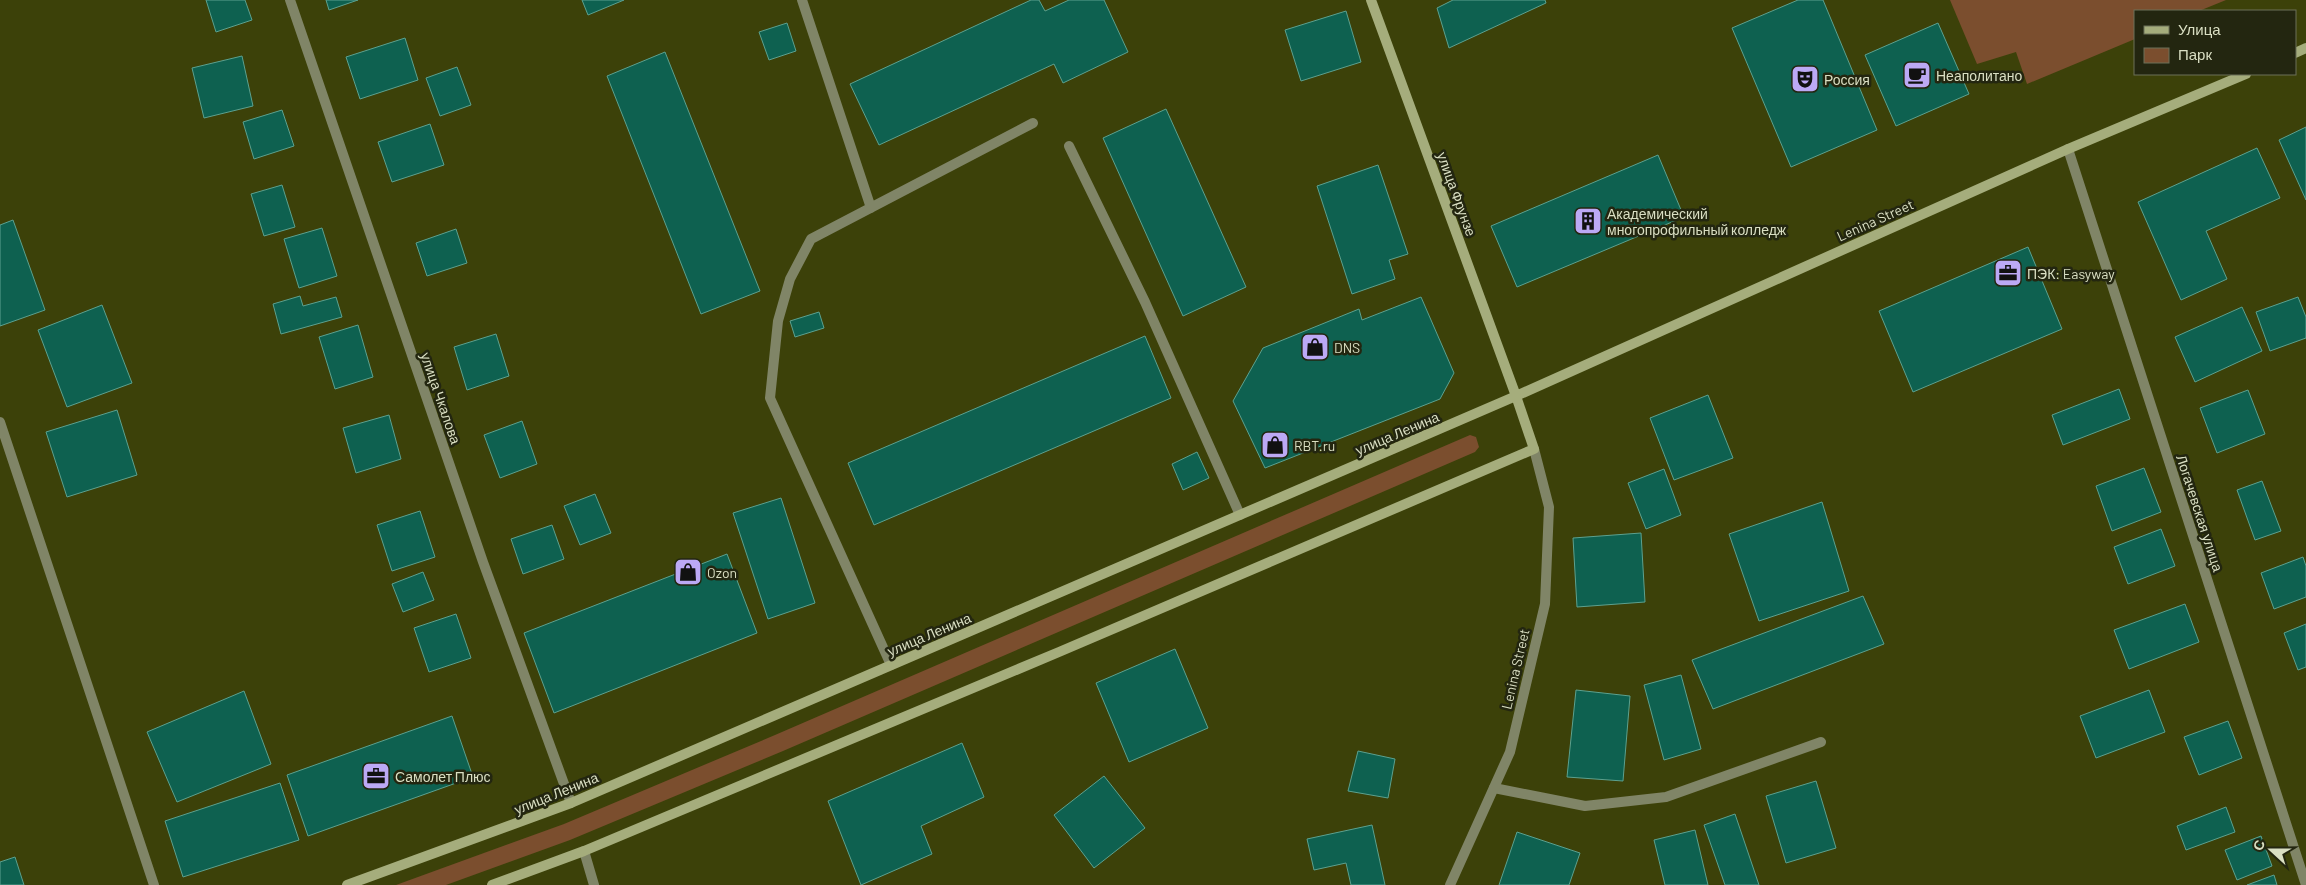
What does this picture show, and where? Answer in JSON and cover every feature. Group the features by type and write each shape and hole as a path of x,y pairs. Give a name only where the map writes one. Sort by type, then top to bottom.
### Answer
{"street":[{"name":"улица Чкалова","path":"290,0 483,562 571,803"},
{"path":"802,0 871,208"},
{"name":"улица Фрунзе","path":"1372,0 1534,449"},
{"name":"Lenina Street","path":"1516,396 2068,149 2244,75"},
{"path":"890,666 770,398 778,321 790,279 811,239 1033,123"},
{"path":"1069,146 1145,302 1240,515"},
{"name":"Логачевская улица","path":"2068,149 2306,885"},
{"name":"улица Ленина","path":"347,885 571,803 1516,396"},
{"path":"0,422 154,885"},
{"path":"492,885 584,851 1060,652 1534,449"},
{"name":"Lenina Street","path":"1450,885 1510,752 1545,604 1549,507 1534,449"},
{"path":"1494,788 1585,806 1666,797 1821,742"},
{"path":"584,851 594,885"}],"green space":[{"path":"1950,0 2226,0 2201,10 2134,10 2134,39 2027,84 2016,52 1977,64"},
{"path":"1470,435 1476,437 1479,447 1475,452 783,751 570,840 446,885 396,885 564,824"}],"building":[{"path":"206,0 245,0 252,20 216,32"},
{"path":"326,0 358,0 329,10"},
{"path":"582,0 624,0 588,15"},
{"path":"1031,0 1039,0 1045,11 1069,0 1104,0 1128,52 1063,83 1054,64 879,145 850,84"},
{"path":"1453,0 1545,0 1546,3 1449,48 1437,8"},
{"name":"Россия","path":"1798,0 1823,0 1877,130 1791,167 1732,28"},
{"path":"1346,11 1361,62 1301,81 1285,30"},
{"path":"787,23 796,51 769,60 759,32"},
{"name":"Неаполитано","path":"1938,23 1969,94 1896,126 1865,55"},
{"path":"405,38 418,80 360,99 346,57"},
{"path":"665,52 760,291 701,314 607,76"},
{"path":"242,56 253,106 204,118 192,68"},
{"path":"457,67 471,105 440,116 426,78"},
{"path":"1166,109 1246,287 1183,316 1103,138"},
{"path":"282,110 294,146 254,159 243,122"},
{"path":"430,124 444,165 392,182 378,142"},
{"path":"2306,127 2306,200 2279,140"},
{"path":"2257,148 2280,198 2206,231 2227,279 2181,300 2138,202"},
{"name":"Академический многопрофильный колледж","path":"1658,155 1684,217 1517,287 1491,226"},
{"path":"1378,165 1408,254 1389,260 1395,279 1352,294 1317,186"},
{"path":"282,185 295,227 264,236 251,194"},
{"path":"13,220 45,310 0,326 0,225"},
{"path":"322,228 337,276 299,288 284,239"},
{"path":"456,229 467,263 427,276 416,243"},
{"path":"2028,247 2062,329 1913,392 1879,311"},
{"path":"300,296 303,306 336,297 342,317 281,334 273,304"},
{"path":"1421,297 1454,373 1440,399 1265,468 1233,401 1263,348 1359,309 1362,320"},
{"path":"2298,297 2306,317 2306,338 2270,351 2256,312"},
{"path":"102,305 132,383 67,407 38,330"},
{"path":"2242,307 2262,351 2195,382 2175,337"},
{"path":"819,312 824,328 795,337 790,321"},
{"path":"358,325 373,377 335,389 319,337"},
{"path":"496,334 509,376 467,390 454,347"},
{"path":"1145,336 1171,398 874,525 848,463"},
{"path":"2119,389 2130,419 2063,445 2052,415"},
{"path":"2248,390 2265,434 2217,453 2200,408"},
{"path":"1708,395 1733,458 1674,480 1650,418"},
{"path":"117,410 137,475 67,497 46,432"},
{"path":"389,415 401,459 356,473 343,428"},
{"path":"522,421 537,464 500,478 484,435"},
{"path":"1197,452 1209,478 1183,490 1172,464"},
{"path":"2144,468 2161,512 2112,531 2096,486"},
{"path":"1664,469 1681,515 1646,529 1628,483"},
{"path":"2262,481 2281,531 2255,540 2237,490"},
{"path":"595,494 611,533 580,545 564,506"},
{"path":"781,498 815,603 768,619 733,513"},
{"path":"1822,502 1849,591 1759,621 1729,534"},
{"path":"420,511 435,557 392,571 377,525"},
{"path":"552,525 564,559 523,574 511,539"},
{"path":"2161,529 2175,566 2128,584 2114,547"},
{"path":"1641,533 1645,602 1577,607 1573,538"},
{"path":"727,554 757,633 554,713 524,633"},
{"path":"2303,557 2306,566 2306,597 2274,609 2261,573"},
{"path":"423,572 434,600 403,612 392,584"},
{"path":"1863,596 1884,644 1713,709 1692,660"},
{"path":"2185,604 2199,642 2129,669 2114,630"},
{"path":"456,614 471,658 429,672 414,628"},
{"path":"2306,624 2306,667 2298,670 2284,633"},
{"path":"1175,649 1208,728 1129,762 1096,683"},
{"path":"1681,675 1701,749 1664,760 1644,685"},
{"path":"1576,690 1630,696 1623,781 1567,777"},
{"path":"2149,690 2165,732 2096,758 2080,716"},
{"path":"244,691 271,764 177,802 147,732"},
{"path":"452,716 473,777 308,836 287,775"},
{"path":"2228,721 2242,758 2199,775 2184,737"},
{"path":"962,743 984,797 921,826 932,854 861,885 828,801"},
{"path":"1358,751 1395,759 1388,798 1348,791"},
{"path":"1104,776 1145,828 1094,868 1054,815"},
{"path":"1816,781 1836,848 1786,863 1766,796"},
{"path":"280,783 299,840 183,877 165,821"},
{"path":"2226,807 2235,832 2186,850 2177,826"},
{"path":"1735,814 1759,885 1725,885 1704,825"},
{"path":"1372,825 1385,885 1351,885 1346,863 1314,870 1307,839"},
{"path":"1695,830 1708,885 1665,885 1654,840"},
{"path":"1517,832 1580,853 1569,885 1499,885"},
{"path":"2261,836 2272,866 2237,880 2225,850"},
{"path":"15,857 24,885 0,885 0,862"},
{"path":"2274,875 2277,885 2247,885"}],"place":[{"name":"Неаполитано","path":"1917,75"},
{"name":"Россия","path":"1805,79"},
{"name":"Академический многопрофильный колледж","path":"1588,221"},
{"name":"ПЭК: Easyway","path":"2008,273"},
{"name":"DNS","path":"1315,347"},
{"name":"RBT.ru","path":"1275,445"},
{"name":"Ozon","path":"688,572"},
{"name":"Самолет Плюс","path":"376,776"}]}
